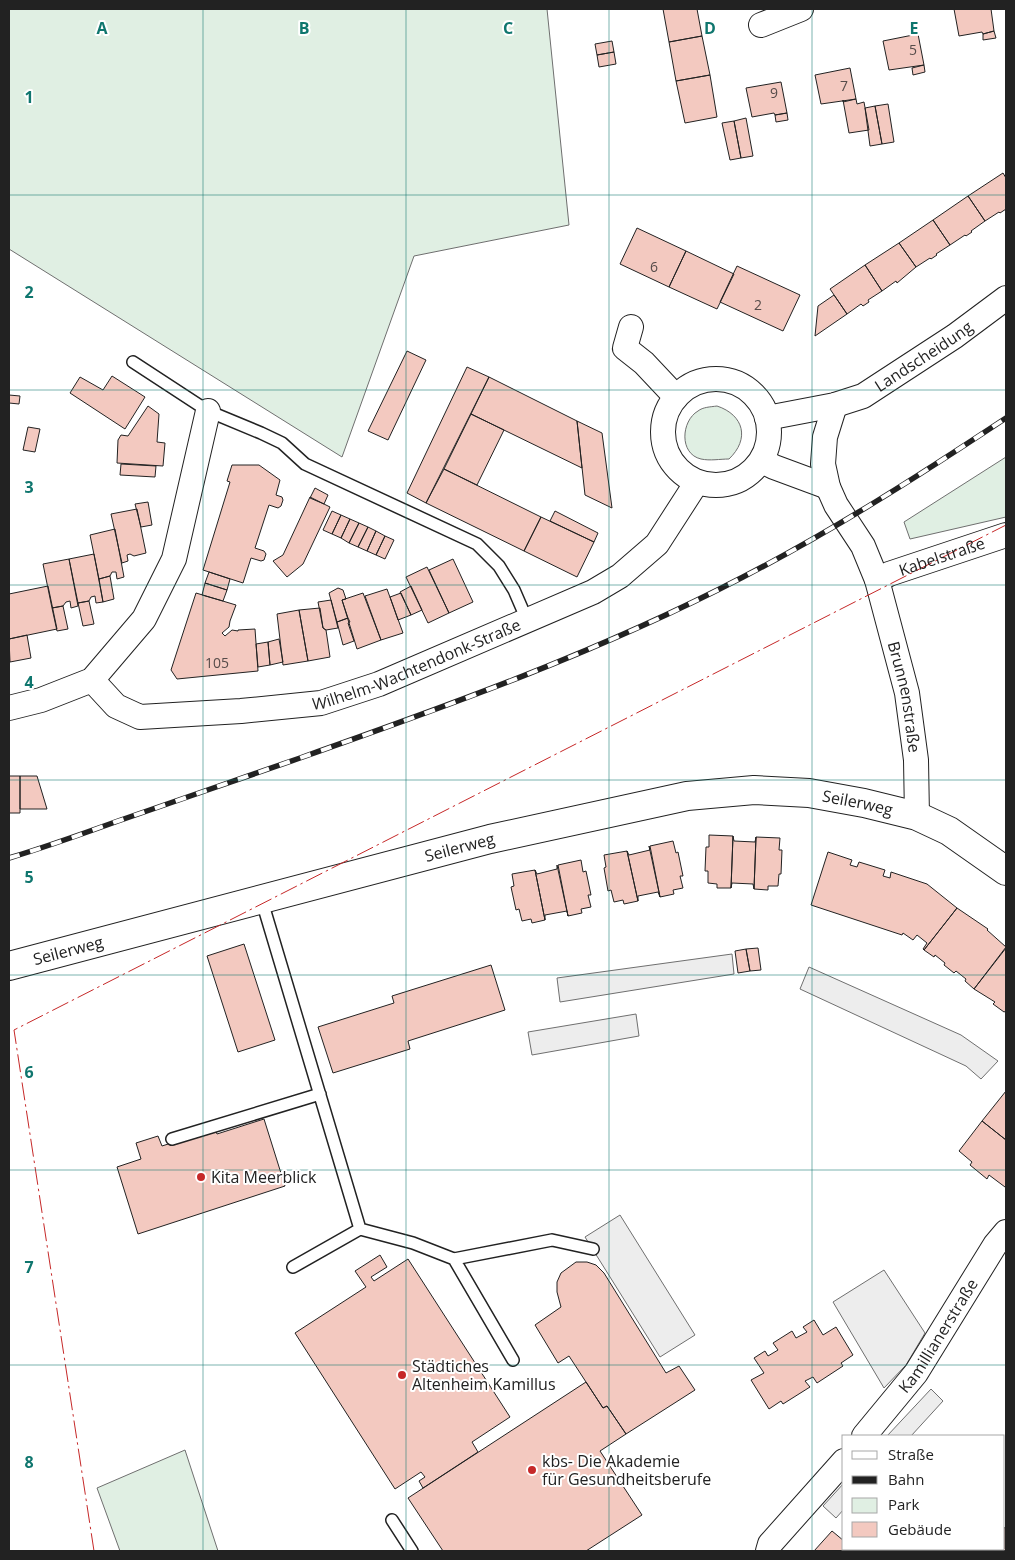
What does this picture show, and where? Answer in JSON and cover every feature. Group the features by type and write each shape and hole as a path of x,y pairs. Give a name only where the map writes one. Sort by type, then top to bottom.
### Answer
{"street":[{"path":"761,25 801,9"},
{"name":"Landscheidung","path":"767,418 835,405 863,396 955,336 1006,298"},
{"path":"631,327 625,348 644,363 676,397"},
{"path":"710,379 729,381 741,385 756,397 767,418 769,433 762,461 752,472 740,479 715,485 697,482 678,470 668,454 663,428 666,413 676,397 691,385 710,379"},
{"name":"Brunnenstraße","path":"835,405 825,437 823,464 828,487 836,505 863,546 877,580 907,693 916,760 917,816"},
{"path":"9,708 42,700 92,680 144,619 174,559 208,411"},
{"path":"762,461 828,487"},
{"name":"Wilhelm-Wachtendonk-Straße","path":"92,680 116,706 140,716 241,711 321,703 379,684 593,592 620,576 657,544 697,482"},
{"name":"Kabelstraße","path":"877,580 888,574 1006,536"},
{"name":"Seilerweg","path":"9,966 490,839 687,796 754,790 809,793 864,803 917,816"},
{"path":"917,816 949,831 1006,871"},
{"name":"Kamillianerstraße","path":"865,1435 916,1373 995,1246 1006,1232"},
{"path":"768,1551 770,1544 842,1463"}],"lane":[{"path":"133,362 208,411 282,443 305,464 477,544 500,566 514,590 527,620"},
{"path":"261,898 360,1229"},
{"path":"172,1139 320,1094"},
{"path":"293,1267 360,1229 413,1243 454,1259 552,1240 593,1249"},
{"path":"454,1259 513,1360"},
{"path":"392,1520 412,1551"}],"green space":[{"path":"9,9 547,9 569,225 414,256 342,457 9,249"},
{"path":"717,406 733,415 738,421 742,436 740,444 729,459 701,459 689,451 686,444 685,437 688,422 698,411"},
{"path":"1006,457 1006,517 910,539 904,522"},
{"path":"185,1450 218,1551 120,1551 97,1488"}],"shaded area":[{"path":"732,954 734,974 560,1002 557,978"},
{"path":"809,967 961,1035 998,1061 981,1079 966,1066 800,989"},
{"path":"636,1014 639,1036 532,1055 528,1032"},
{"path":"620,1215 695,1335 660,1357 585,1237"},
{"path":"884,1270 925,1333 906,1365 884,1388 833,1302"},
{"path":"931,1389 943,1401 912,1435 888,1435"},
{"path":"842,1485 842,1511 836,1518 823,1506"}],"building":[{"path":"663,9 697,9 702,36 669,42"},
{"path":"954,9 991,9 994,31 959,36"},
{"path":"994,31 996,38 983,40 983,34"},
{"path":"918,34 924,65 889,70 883,41"},
{"path":"702,36 710,75 676,81 669,42"},
{"path":"612,41 614,52 597,55 595,44"},
{"path":"614,52 616,64 599,67 597,55"},
{"path":"924,65 925,72 913,75 912,68"},
{"path":"850,68 856,99 821,104 815,75"},
{"path":"710,75 717,117 685,123 676,81"},
{"path":"781,82 787,113 752,117 746,88"},
{"path":"856,99 857,104 864,102 869,130 849,133 843,102"},
{"path":"888,104 894,142 882,144 875,106"},
{"path":"875,106 882,144 870,146 865,108"},
{"path":"787,113 788,120 776,122 775,115"},
{"path":"746,118 753,156 741,158 734,121"},
{"path":"734,121 741,158 730,160 722,123"},
{"path":"1003,173 1006,178 1006,209 985,221 968,196"},
{"path":"968,196 985,221 972,232 950,245 933,220"},
{"path":"933,220 950,245 916,267 899,243"},
{"path":"637,228 686,251 669,287 620,264"},
{"path":"899,243 916,267 897,283 896,281 882,291 865,265"},
{"path":"686,251 734,274 717,309 669,287"},
{"path":"865,265 882,291 868,300 869,302 863,306 861,304 847,314 830,289"},
{"path":"737,266 800,295 783,331 720,302"},
{"path":"834,295 847,314 815,336 818,306"},
{"path":"407,351 426,360 388,440 368,431"},
{"path":"467,367 489,377 426,503 407,493"},
{"path":"112,376 145,397 125,429 70,393 80,377 103,390"},
{"path":"489,377 577,421 582,468 471,414"},
{"path":"9,395 20,396 19,404 9,403"},
{"path":"148,406 159,414 157,442 165,443 163,466 117,463 118,440 121,435 128,436"},
{"path":"471,414 504,430 477,485 444,469"},
{"path":"577,421 602,433 612,508 585,495"},
{"path":"28,427 40,429 35,452 23,450"},
{"path":"121,464 156,466 155,477 120,475"},
{"path":"232,465 259,465 280,480 276,495 282,497 283,500 278,508 269,505 255,548 264,551 266,554 264,560 251,558 243,583 203,570 230,482 227,481"},
{"path":"444,469 541,517 524,551 426,503"},
{"path":"315,488 328,495 324,504 310,498"},
{"path":"310,497 330,507 303,564 287,577 273,561 283,555"},
{"path":"148,502 152,525 141,527 135,504"},
{"path":"137,509 146,553 134,556 127,555 128,561 122,563 111,514"},
{"path":"332,511 341,515 332,534 323,530"},
{"path":"555,511 598,533 594,542 550,521"},
{"path":"341,515 350,519 341,538 332,534"},
{"path":"541,517 594,542 577,577 524,551"},
{"path":"350,519 359,523 349,543 341,538"},
{"path":"359,523 368,527 358,547 349,543"},
{"path":"368,527 376,531 367,551 358,547"},
{"path":"115,529 124,577 117,579 116,572 112,572 110,576 99,579 90,535"},
{"path":"376,531 385,536 376,555 367,551"},
{"path":"385,536 394,540 385,559 376,555"},
{"path":"94,554 103,602 96,603 95,596 91,597 89,601 78,603 69,559"},
{"path":"69,559 78,606 71,608 70,601 66,602 63,606 52,608 43,564"},
{"path":"453,559 473,602 449,613 429,570"},
{"path":"427,567 449,613 428,623 406,577"},
{"path":"209,572 230,579 227,590 205,583"},
{"path":"110,576 114,599 103,602 99,579"},
{"path":"205,583 227,590 223,601 202,595"},
{"path":"48,586 57,629 9,639 9,594"},
{"path":"411,586 422,610 411,615 400,592"},
{"path":"338,588 343,590 346,599 342,600 348,618 337,622 329,593"},
{"path":"387,589 403,633 381,640 365,596"},
{"path":"196,593 236,605 229,627 222,633 225,636 232,630 255,629 258,671 177,679 171,670"},
{"path":"363,593 381,640 357,649 342,600"},
{"path":"401,593 411,615 398,620 390,597"},
{"path":"331,600 338,628 326,630 323,628 318,602"},
{"path":"89,601 94,624 83,626 78,603"},
{"path":"63,606 68,629 57,631 52,608"},
{"path":"320,608 330,657 308,661 299,610"},
{"path":"299,610 308,661 283,665 277,614"},
{"path":"348,618 354,641 343,645 337,622"},
{"path":"27,635 31,658 10,662 9,639"},
{"path":"279,639 283,662 270,665 268,642"},
{"path":"268,642 270,665 258,667 256,644"},
{"path":"9,776 20,776 20,813 9,813"},
{"path":"20,776 37,776 47,809 20,809"},
{"path":"709,835 733,836 731,888 717,888 717,884 708,883 708,871 705,871 706,847 709,847"},
{"path":"733,836 734,841 755,842 756,837 754,889 753,884 732,883 731,888"},
{"path":"756,837 780,838 779,850 782,850 781,874 779,874 778,886 768,886 768,890 754,889"},
{"path":"673,841 676,853 678,852 683,876 680,876 683,888 673,890 674,894 660,897 650,846"},
{"path":"650,850 660,897 658,892 638,896 638,901 627,851 629,855"},
{"path":"627,851 638,901 624,904 623,900 614,902 611,890 608,891 604,855"},
{"path":"828,852 852,860 850,865 857,867 859,862 885,870 883,876 890,878 891,872 927,884 957,908 924,950 927,943 917,935 913,940 903,933 902,935 811,905"},
{"path":"581,860 583,872 586,871 591,895 588,895 591,907 581,909 582,913 568,916 558,865"},
{"path":"557,865 567,911 545,915 545,920 535,870 537,874 557,869"},
{"path":"535,870 545,920 532,923 531,919 522,921 519,909 516,910 511,887 514,886 512,874"},
{"path":"957,908 988,929 1006,947 974,989 956,971 954,973 935,955 934,957 924,950"},
{"path":"244,944 275,1040 238,1052 207,956"},
{"path":"758,948 761,970 750,971 746,949"},
{"path":"1006,948 1006,1011 1004,1012 993,1004 995,1002 974,989"},
{"path":"746,949 750,971 738,973 735,951"},
{"path":"491,965 505,1010 408,1041 410,1049 333,1073 318,1027 394,1003 392,996"},
{"path":"1006,1091 1006,1140 982,1121"},
{"name":"Kita Meerblick","path":"264,1119 285,1186 138,1234 117,1167 141,1159 136,1143 158,1136 162,1146 215,1129 217,1134"},
{"path":"982,1121 1006,1140 1005,1187 989,1175 987,1179 970,1165 972,1162 959,1151"},
{"name":"Städtiches Altenheim Kamillus","path":"380,1255 387,1267 371,1277 374,1281 408,1259 510,1417 472,1442 478,1452 423,1488 419,1481 425,1477 421,1472 395,1489 295,1333 366,1287 355,1271"},
{"path":"576,1262 587,1262 596,1265 604,1273 666,1373 679,1366 695,1390 626,1434 607,1406 603,1408 569,1356 558,1363 535,1325 561,1307 557,1292 557,1282 561,1273"},
{"path":"814,1320 823,1335 836,1327 853,1355 841,1363 843,1366 817,1383 813,1377 805,1381 810,1387 783,1404 781,1401 769,1409 751,1380 764,1373 754,1358 765,1351 768,1356 778,1350 773,1343 792,1331 796,1338 807,1332 803,1327"},
{"name":"kbs- Die Akademie für Gesundheitsberufe","path":"586,1382 603,1408 607,1406 626,1434 600,1451 642,1515 586,1551 443,1551 408,1498"},
{"path":"1005,1528 1006,1551 1001,1551 1005,1550"},
{"path":"832,1531 842,1539 842,1550 844,1550 843,1551 814,1551"}],"railway":[{"path":"9,858 413,718 580,653 635,629 743,577 844,521 1006,418"}],"power":[{"path":"94,1551 14,1030 1006,525"}],"place":[{"name":"Kita Meerblick","path":"201,1177"},
{"name":"Städtiches Altenheim Kamillus","path":"402,1375"},
{"name":"kbs- Die Akademie für Gesundheitsberufe","path":"532,1470"}]}
